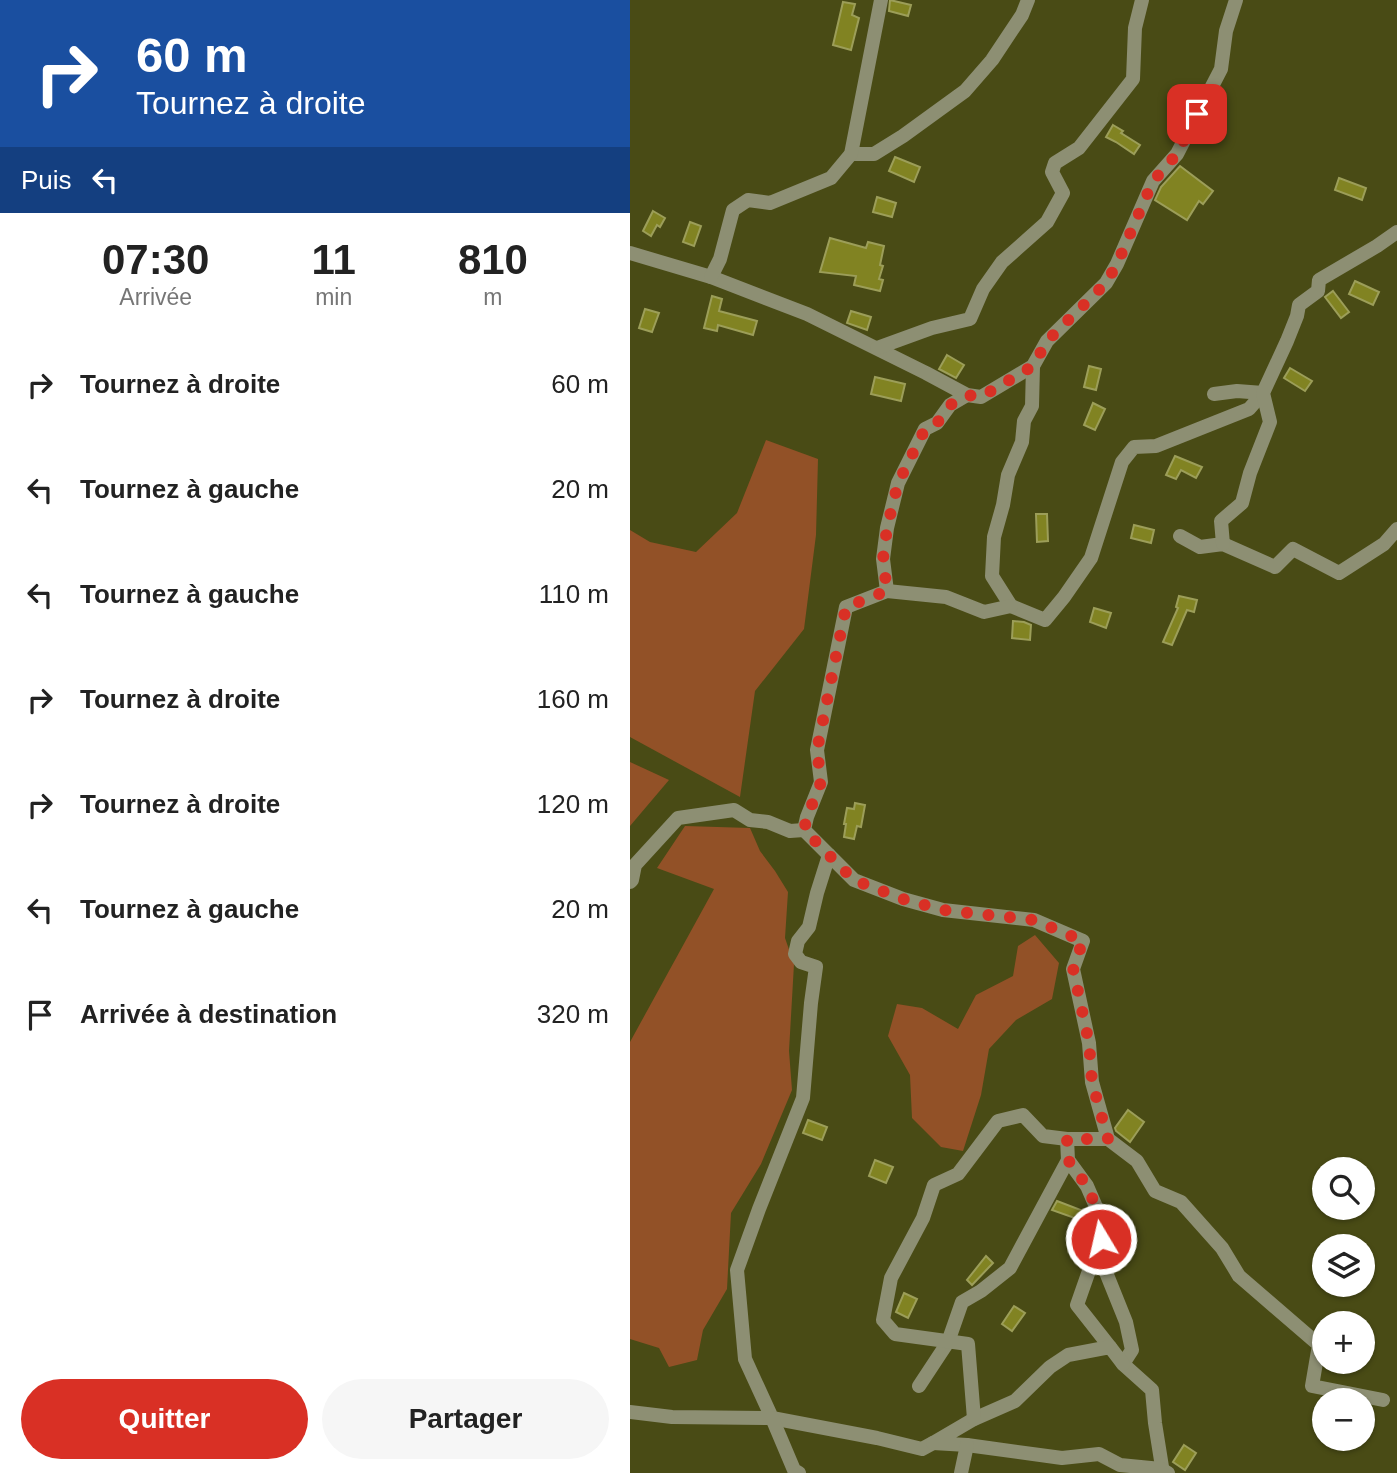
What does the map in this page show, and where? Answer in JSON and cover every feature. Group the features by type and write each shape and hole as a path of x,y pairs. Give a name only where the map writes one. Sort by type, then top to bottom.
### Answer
{"street":[{"path":"710,277 720,259 733,210 748,200 770,203 831,178 850,155 881,0"},
{"path":"850,155 874,155 965,91 992,60 1022,15 1028,0"},
{"path":"877,348 932,328 970,319 984,289 1002,262 1048,222 1063,193 1052,172 1055,163 1080,148 1133,79 1135,28 1142,0"},
{"path":"1011,606 992,576 994,537 1008,475 1022,442 1024,421 1032,405 1033,366 1047,341 1106,283 1117,264 1153,181 1177,154 1221,69 1226,31 1236,0"},
{"path":"804,830 821,782 817,750 846,607 887,591 946,597 984,612 1011,606 1045,620 1091,558 1122,463 1134,447 1156,446 1249,409 1264,393 1297,316 1299,305 1318,291 1318,280 1397,232"},
{"path":"630,253 710,277 807,314 967,395 981,397 1033,366"},
{"path":"1214,394 1237,391 1264,393"},
{"path":"1223,544 1221,521 1242,503 1250,473 1270,422 1264,393"},
{"path":"887,591 883,559 898,483 925,429 937,423 950,405 967,395"},
{"path":"1180,536 1200,547 1223,544 1275,567 1293,549 1339,573 1384,544 1397,529"},
{"path":"630,882 635,865 678,818 734,810 750,820 768,822 790,831 804,830 854,880 903,899 943,910 1034,920 1083,941 1073,968 1089,1043 1092,1082 1108,1139 1137,1161 1155,1191 1181,1202 1222,1248 1239,1276 1320,1345 1312,1386 1383,1400"},
{"path":"799,1473 794,1470 745,1359 737,1270 803,1098 816,967 801,962 795,954 798,941 809,927 829,855"},
{"path":"974,1419 968,1344 895,1334 883,1320 891,1278 923,1218 934,1185 958,1174 998,1121 1023,1115 1043,1136 1108,1139"},
{"path":"919,1386 948,1342 962,1302 1010,1268 1068,1160 1067,1139"},
{"path":"933,1443 1062,1458 1099,1454 1119,1469 1164,1472 1152,1390 1123,1364 1077,1305 1090,1268 1099,1255 1103,1223 1087,1186 1068,1160"},
{"path":"1099,1255 1126,1322 1132,1350 1123,1364"},
{"path":"630,1412 672,1417 772,1418 922,1449 974,1419 1015,1401 1050,1367 1068,1355 1110,1347"},
{"path":"961,1473 967,1445"}],"shaded area":[{"path":"766,440 818,459 816,535 804,629 755,691 740,797 630,737 630,530 650,542 696,552 737,513"},
{"path":"630,762 669,780 630,826"},
{"path":"685,826 750,828 760,851 788,892 785,938 794,964 789,1051 792,1090 761,1164 731,1213 727,1289 703,1330 697,1360 669,1367 659,1348 630,1339 630,1042 714,889 657,868"},
{"path":"1035,935 1059,963 1052,999 1016,1020 989,1049 981,1095 963,1151 941,1147 912,1118 910,1075 888,1036 897,1004 922,1008 958,1029 976,995 1013,976 1018,946"}],"building":[{"path":"890,0 911,5 908,16 889,11"},
{"path":"843,2 855,4 852,15 859,18 851,50 833,45"},
{"path":"1113,125 1140,145 1134,154 1106,137"},
{"path":"895,157 920,167 914,182 889,171"},
{"path":"1180,166 1213,191 1203,204 1199,201 1187,220 1155,200 1161,187"},
{"path":"1339,178 1366,188 1362,200 1335,190"},
{"path":"877,197 896,203 892,217 873,212"},
{"path":"653,211 665,218 651,236 643,231"},
{"path":"690,222 701,226 694,246 683,242"},
{"path":"830,238 866,248 868,242 884,246 880,265 883,266 879,279 883,280 880,291 854,285 856,276 820,272"},
{"path":"1355,281 1379,292 1373,305 1349,294"},
{"path":"1333,291 1349,312 1341,318 1325,297"},
{"path":"712,296 722,299 719,311 757,321 753,335 718,325 717,331 704,328"},
{"path":"645,309 659,313 652,332 639,328"},
{"path":"851,311 871,317 867,330 847,323"},
{"path":"947,355 964,365 956,378 939,369"},
{"path":"1089,366 1101,369 1096,390 1084,387"},
{"path":"1290,368 1312,381 1305,391 1284,378"},
{"path":"875,377 905,384 901,401 871,394"},
{"path":"1093,403 1105,409 1095,430 1084,425"},
{"path":"1175,456 1202,467 1196,478 1181,470 1176,479 1166,475"},
{"path":"1036,514 1047,514 1048,541 1037,542"},
{"path":"1134,525 1154,530 1151,543 1131,538"},
{"path":"1179,596 1197,600 1194,612 1187,610 1172,645 1163,642 1178,608"},
{"path":"1094,608 1111,613 1106,628 1090,622"},
{"path":"1013,621 1031,625 1030,640 1012,638"},
{"path":"855,803 865,805 861,827 857,826 854,839 844,837 844,824 847,808 854,809"},
{"path":"1128,1110 1144,1122 1130,1142 1115,1128"},
{"path":"808,1120 827,1127 822,1140 803,1133"},
{"path":"875,1160 893,1167 886,1183 869,1176"},
{"path":"1057,1201 1086,1212 1083,1221 1052,1210"},
{"path":"986,1256 993,1263 972,1285 967,1280"},
{"path":"904,1293 917,1299 908,1318 896,1312"},
{"path":"1014,1306 1025,1313 1012,1331 1002,1324"},
{"path":"1184,1445 1196,1453 1185,1470 1173,1462"}],"route":[{"path":"1101,1239 1103,1223 1087,1186 1068,1160 1067,1139 1108,1139 1092,1082 1089,1043 1073,968 1083,941 1034,920 943,910 903,899 854,880 804,830 821,782 817,750 846,607 887,591 883,559 887,528 898,483 925,429 937,423 950,405 967,395 981,397 1033,366 1047,341 1106,283 1153,181 1177,154 1197,114"}]}
